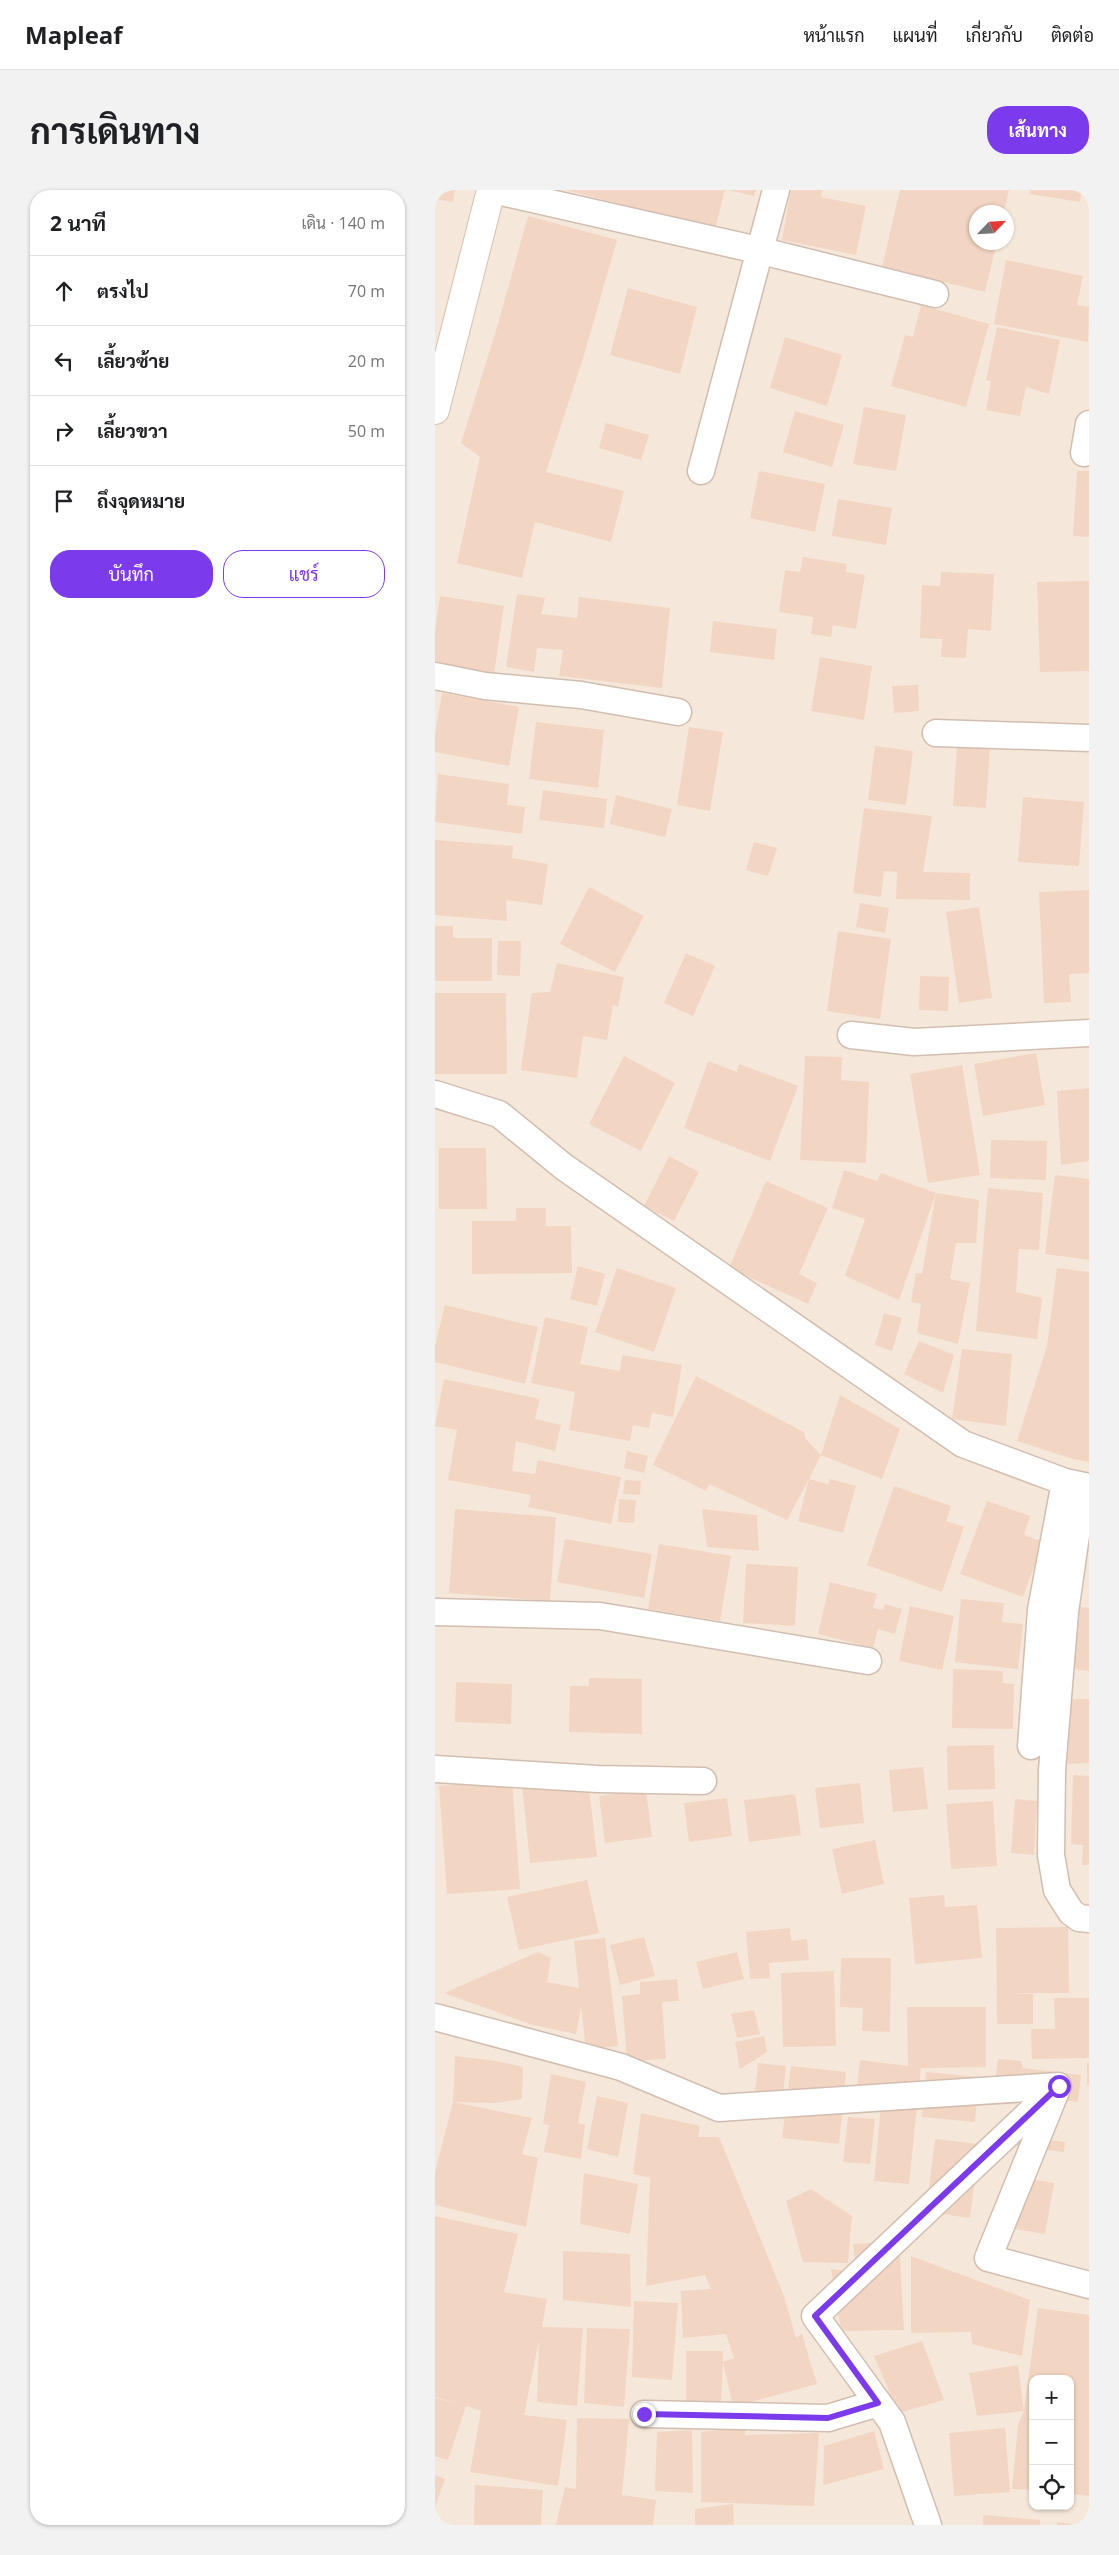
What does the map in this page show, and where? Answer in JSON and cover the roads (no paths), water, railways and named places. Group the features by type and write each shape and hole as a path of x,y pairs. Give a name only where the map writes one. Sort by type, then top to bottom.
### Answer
{"street":[{"path":"435,410 492,190 762,251 935,294"},
{"path":"701,471 762,251 776,190"},
{"path":"1084,453 1089,424"},
{"path":"435,676 485,686 581,695 678,712"},
{"path":"936,733 1089,738"},
{"path":"851,1035 914,1042 1089,1033"},
{"path":"435,1094 499,1114 563,1167 963,1444 1079,1485"},
{"path":"1031,1746 1041,1610 1079,1485"},
{"path":"1079,1485 1064,1622 1052,1770 1051,1855 1057,1890 1063,1901 1079,1918 1089,1918"},
{"path":"435,1612 600,1616 868,1661"},
{"path":"435,1769 598,1779 703,1781"},
{"path":"435,2018 621,2067 719,2108 1059,2086"},
{"path":"1059,2086 988,2258 1089,2285"},
{"path":"928,2525 892,2422 815,2316 1059,2086"},
{"path":"644,2414 828,2418 878,2403"}]}
